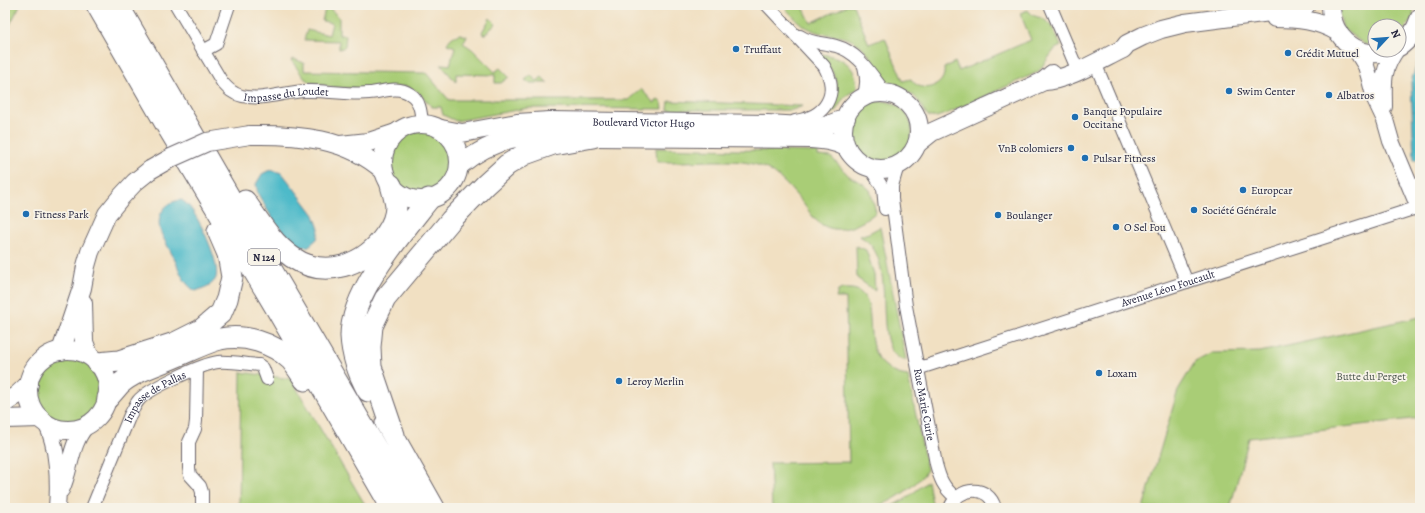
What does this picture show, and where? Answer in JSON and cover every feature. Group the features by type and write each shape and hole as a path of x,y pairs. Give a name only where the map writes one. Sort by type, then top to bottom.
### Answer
{"highway":[{"name":"N 124","path":"96,5 276,308 392,508"},
{"name":"N 124","path":"118,5 411,508"},
{"path":"148,57 259,221 276,243 293,258 308,265 324,268 341,267 357,261 370,252 385,236 394,219 396,207 387,178"},
{"path":"93,359 112,362 175,343 210,323 221,313 227,299 232,277 228,254 217,227 167,126"},
{"path":"394,435 371,367 370,347 372,326 385,299 451,220 506,165 525,154 554,144 593,137"},
{"path":"429,199 377,269 365,289 353,320 351,335 353,353 358,373 434,508"},
{"path":"108,398 121,384 132,376 149,368 219,339 232,337 247,338 264,343 279,351 292,361 346,442 366,464"}],"main road":[{"path":"1044,81 1053,81 1095,63 1123,49 1127,44 1161,29 1306,5"},
{"path":"1331,5 1332,20 1338,32 1345,41 1355,48 1367,52"},
{"path":"1407,41 1414,32 1420,17"},
{"path":"1224,18 1294,19 1323,24 1338,32"},
{"path":"917,144 919,132 917,120 913,112 902,100 886,94 874,94 863,98 853,106 846,118 843,132 846,147 856,160 870,168 887,169 898,165 909,156 917,144 932,132 1044,81 1050,75 1121,42 1127,44"},
{"name":"Boulevard Victor Hugo","path":"441,129 462,133 517,123 550,121 768,124 819,127 846,118"},
{"path":"917,120 924,124 933,125 952,123"},
{"path":"61,351 82,288 88,259 107,214 135,182 150,170 171,158 207,142 250,135 276,134 319,139 340,145 374,162 403,196 412,199 429,199 438,196 453,184 457,176 460,159 456,145 441,129 432,125 422,123 408,126 396,133 369,142 340,145"},
{"path":"387,178 383,161 385,150 389,141 396,133"},
{"name":"Boulevard Victor Hugo","path":"459,166 470,157 484,149 512,138 534,135 811,139 837,142 846,147"},
{"path":"28,384 28,391 32,405 43,420 52,426 67,430 80,428 93,422 102,411 108,398 108,387 106,376 86,348 83,328 82,288"},
{"path":"5,403 17,395 28,384 37,365 48,356 61,351 72,351 93,359"},
{"path":"5,419 43,420"}],"street":[{"name":"Impasse du Loudet","path":"176,5 222,82 231,92 252,98 306,91 370,93 399,89 412,94 417,101 421,112 422,123"},
{"path":"203,51 216,44 229,5"},
{"path":"767,5 824,66 829,75 831,85 831,94 825,106 810,118 768,124"},
{"path":"1050,5 1075,64"},
{"path":"792,30 806,40 815,43 834,45 847,50 859,59 886,94"},
{"path":"1355,48 1366,66 1375,100 1385,120 1391,141 1419,209"},
{"path":"1385,120 1384,75 1386,66 1391,58"},
{"path":"1095,63 1187,282"},
{"path":"863,98 867,79 864,66"},
{"name":"Rue Marie Curie","path":"898,165 892,186 892,199 906,306 936,464 941,481 948,491 952,503 964,492 974,491 985,494 995,508"},
{"name":"Rue Marie Curie","path":"870,168 882,188 890,242 900,287 906,306"},
{"name":"Avenue Léon Foucault","path":"918,364 923,367 1419,209"},
{"name":"Impasse de Pallas","path":"92,508 124,428 138,401 151,392 209,364 222,362 259,365 263,368 267,379"},
{"path":"197,369 196,421 195,429 189,442 189,468 190,476 200,486 202,492 202,508"},
{"path":"43,420 51,433 55,446 57,502"},
{"path":"57,502 65,482 78,436 86,426"}],"green space":[{"path":"5,5 20,5 5,34"},
{"path":"326,5 330,5 331,10 339,17 339,35 346,35 345,47 339,49 339,41 304,40 307,30 329,35 332,23 322,21"},
{"path":"786,5 802,5 811,23 846,5 853,5 869,44 885,38 903,81 911,79 915,84 927,88 938,84 944,75 944,68 955,62 959,71 1031,40 1020,13 1028,10 1032,15 1049,23 1061,46 1055,49 1038,72 946,114 932,117 926,114 914,96 887,81 869,54 856,42 843,37 816,32 806,27 786,9"},
{"path":"1337,5 1414,5 1413,17 1407,26 1407,18 1367,18 1367,44 1364,44 1343,29"},
{"path":"490,18 496,24 484,35 482,32"},
{"path":"460,34 467,36 463,43 472,49 495,72 500,68 509,77 501,83 495,83 495,75 456,74 456,82 442,66 442,64 450,65 455,47 447,44 449,40"},
{"path":"819,54 835,57 847,63 854,74 857,89 845,97 835,111 825,116 826,111 834,99 837,86 831,69"},
{"path":"294,59 304,63 304,71 426,73 449,100 628,100 641,89 654,103 658,100 662,103 663,109 528,108 456,121 443,115 441,107 432,107 417,91 406,86 366,89 331,87 310,82 305,79 291,60"},
{"path":"531,75 537,81 542,77 548,83 529,83 525,80"},
{"path":"669,101 803,106 792,110 668,110"},
{"path":"875,101 887,101 903,110 910,120 912,132 910,144 903,154 887,163 875,163 864,158 855,149 850,138 850,126 855,115 864,106"},
{"path":"421,131 433,133 443,140 450,150 452,162 450,174 443,184 433,191 421,193 409,191 399,184 392,174 390,162 392,150 399,140 409,133"},
{"path":"656,148 818,152 818,156 831,157 849,176 862,183 870,190 876,212 863,222 856,225 848,228 833,229 818,222 786,184 763,167 750,163 729,161 657,162"},
{"path":"880,227 906,360 894,354 888,341 885,324 883,283 880,263 872,247 859,236"},
{"path":"856,246 866,250 874,274 875,291 857,278"},
{"path":"842,289 856,290 866,299 869,308 874,350 879,360 893,371 908,376 927,470 919,480 907,490 889,502 880,505 861,508 772,508 770,463 849,462 846,298 836,298 838,291"},
{"name":"Butte du Perget","path":"1420,317 1420,418 1249,438 1230,508 1143,508 1178,390 1195,362 1212,353 1260,352"},
{"path":"69,358 87,363 92,367 96,372 101,390 96,408 92,413 87,417 69,422 51,417 46,413 42,408 37,390 42,372 46,367 51,363"},
{"path":"241,372 291,379 367,508 239,508"},
{"path":"928,481 933,508 888,508 907,498"}],"water":[{"path":"1420,54 1420,160 1414,160 1411,82"},
{"path":"270,170 282,173 314,215 319,229 317,239 309,246 302,247 293,243 274,221 258,194 256,184 262,174"},
{"path":"182,200 188,205 200,223 216,265 217,274 215,280 209,285 196,291 188,285 182,277 159,227 162,211 170,203"}],"place":[{"name":"Truffaut","path":"736,49"},
{"name":"Crédit Mutuel","path":"1288,53"},
{"name":"Swim Center","path":"1229,91"},
{"name":"Albatros","path":"1329,95"},
{"name":"Banque Populaire Occitane","path":"1075,117"},
{"name":"VnB colomiers","path":"1071,148"},
{"name":"Pulsar Fitness","path":"1085,158"},
{"name":"Europcar","path":"1243,190"},
{"name":"Société Générale","path":"1194,210"},
{"name":"Fitness Park","path":"26,214"},
{"name":"Boulanger","path":"998,215"},
{"name":"O Sel Fou","path":"1116,227"},
{"name":"Loxam","path":"1099,373"},
{"name":"Leroy Merlin","path":"619,381"}]}
